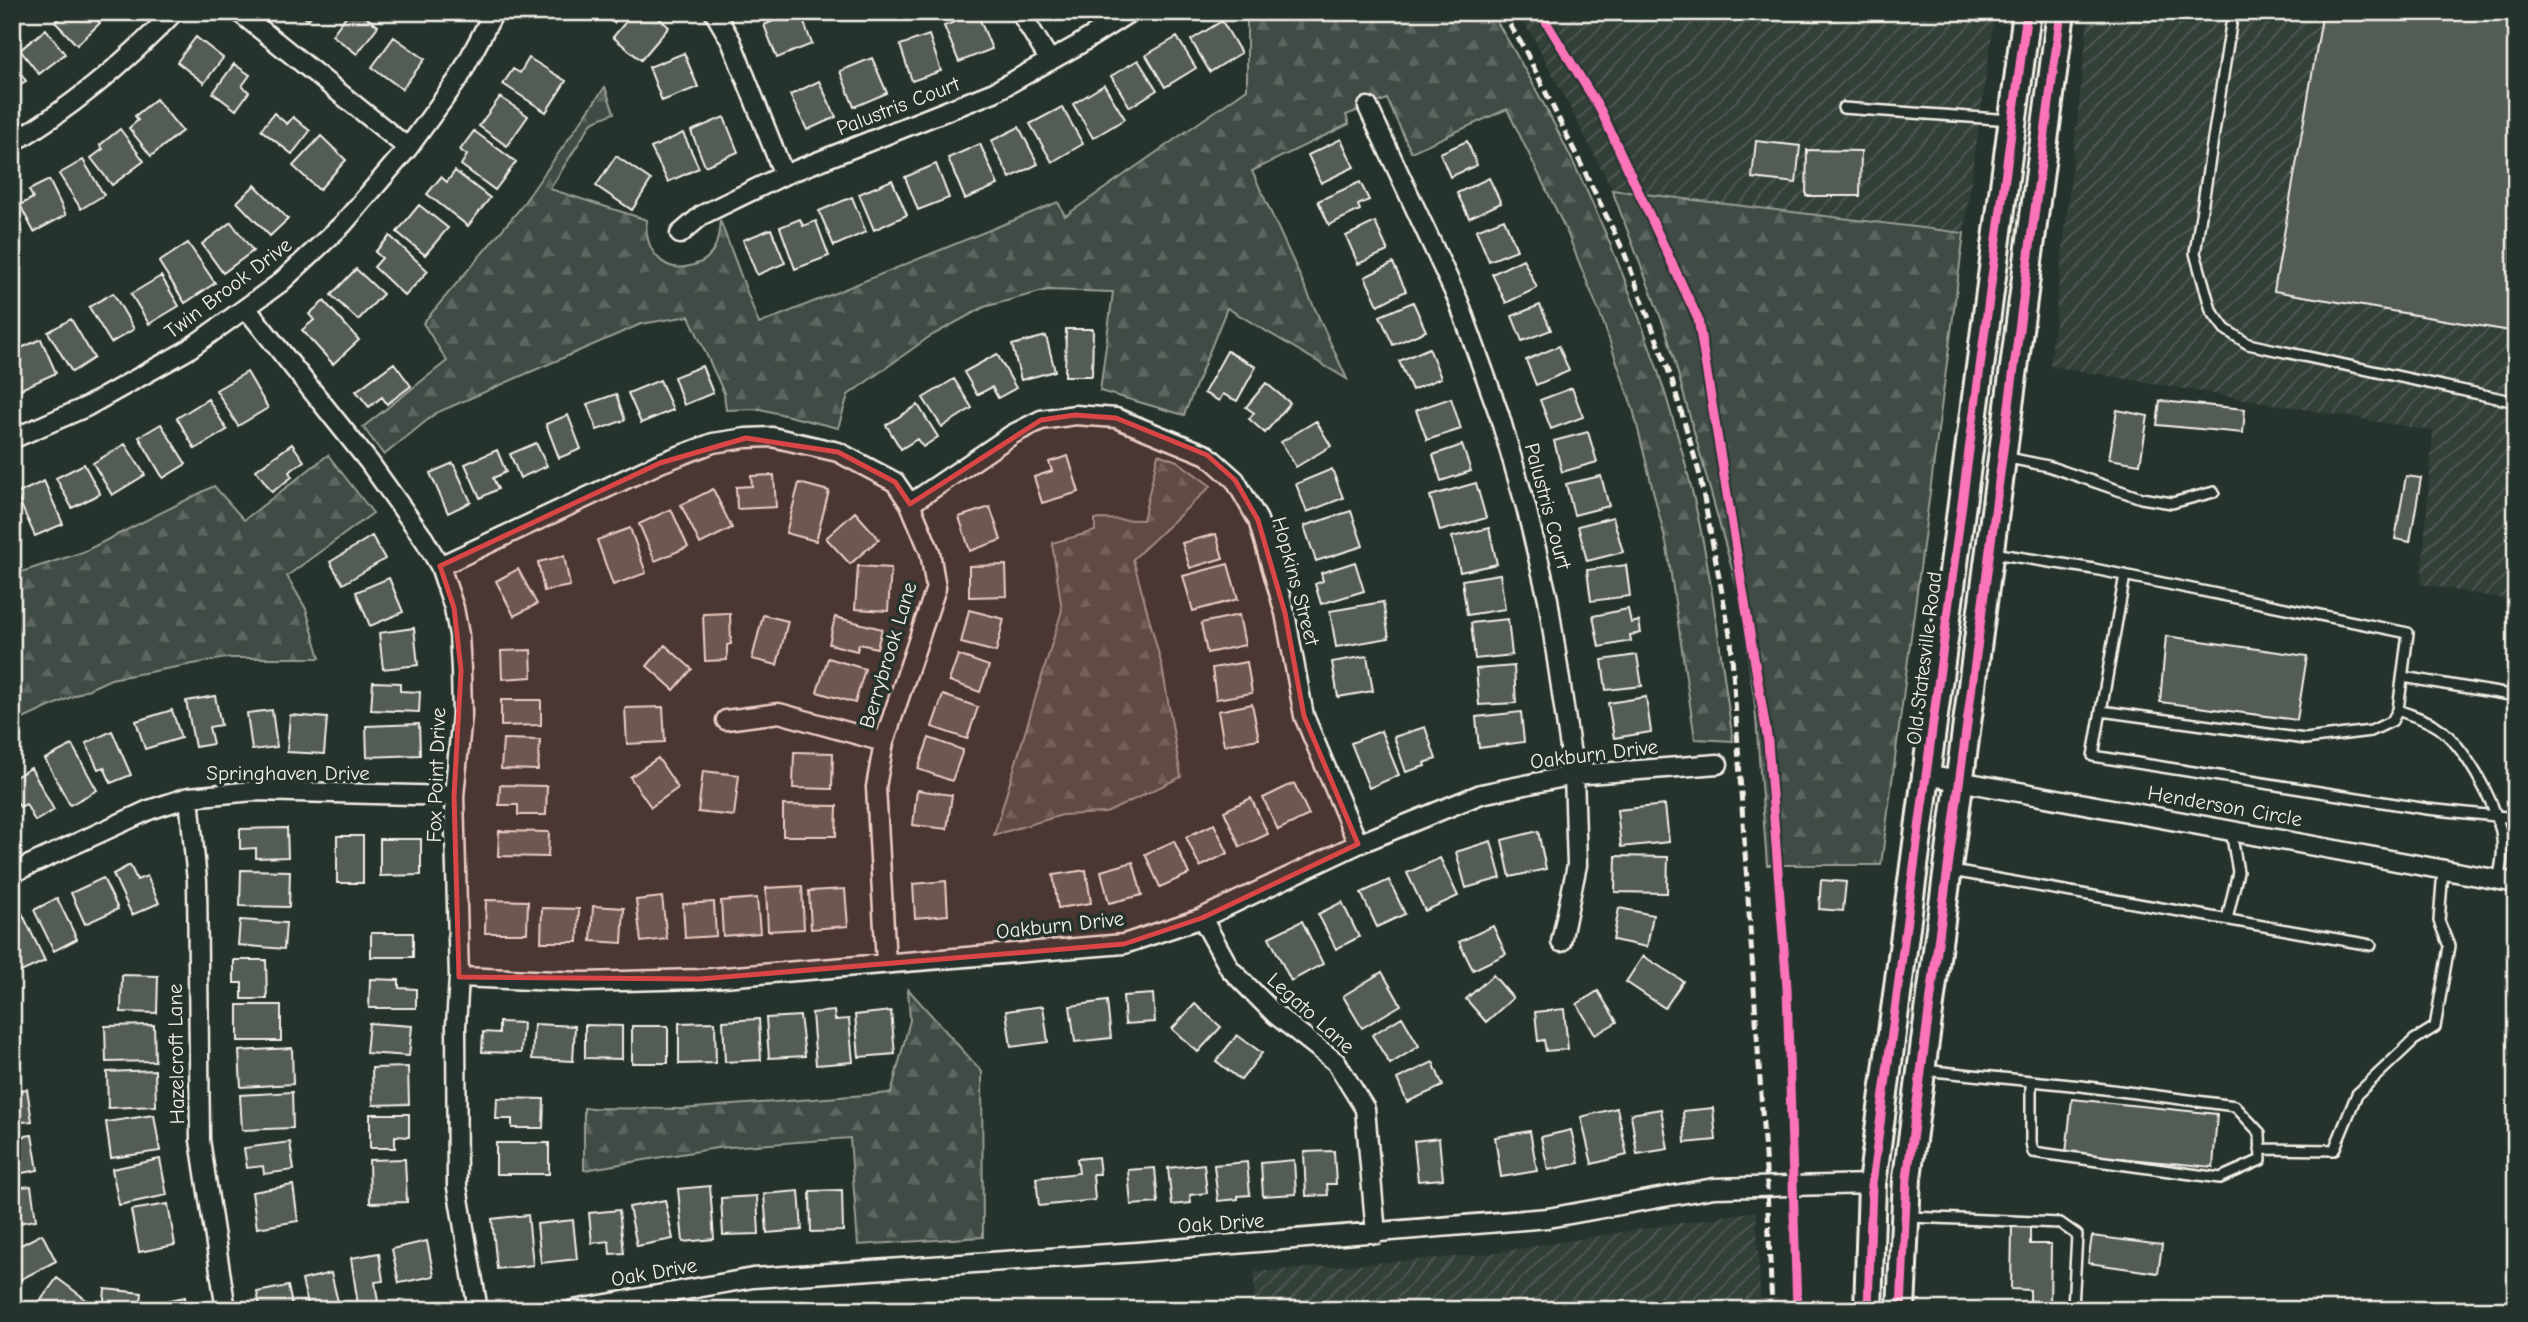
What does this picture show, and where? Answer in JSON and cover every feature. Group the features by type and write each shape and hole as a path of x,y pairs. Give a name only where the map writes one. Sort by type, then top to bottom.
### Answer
{"main road":[{"name":"Old Statesville Road","path":"1868,1310 1872,1184 2027,12"},
{"path":"1901,1310 1907,1178 2061,12"}],"street":[{"path":"12,143 70,106 108,76 143,45 174,12"},
{"path":"239,12 408,148"},
{"name":"Twin Brook Drive","path":"12,439 86,407 186,351 280,283 343,224 408,148 459,79 494,12"},
{"path":"714,12 731,41 784,175"},
{"path":"1020,12 1050,61"},
{"name":"Palustris Court","path":"680,234 702,215 784,175 994,92 1130,12"},
{"name":"Palustris Court","path":"1368,107 1458,300 1499,414 1527,507 1548,598 1574,775 1577,865 1561,942"},
{"name":"Fox Point Drive","path":"246,308 369,462 424,539 440,566 454,608 461,670 461,715 454,796 459,976 456,1026 457,1187 478,1310"},
{"name":"Hopkins Street","path":"910,504 1013,434 1041,420 1075,415 1115,418 1206,455 1235,480 1258,520 1285,613 1304,716 1358,845"},
{"name":"Berrybrook Lane","path":"440,566 660,463 713,443 746,438 772,438 838,452 895,482 910,504 930,552 936,588 884,742 876,787 886,964"},
{"path":"726,720 779,713 884,742"},
{"name":"Oakburn Drive","path":"459,976 583,982 700,979 1124,944 1202,918 1358,845 1481,794 1574,775 1718,764"},
{"name":"Henderson Circle","path":"1926,775 2507,881"},
{"name":"Springhaven Drive","path":"12,873 149,810 189,797 254,791 454,796"},
{"name":"Hazelcroft Lane","path":"189,797 197,881 200,1140 226,1310"},
{"name":"Legato Lane","path":"1202,918 1230,969 1276,1014 1336,1062 1365,1109 1376,1234"},
{"name":"Oak Drive","path":"573,1310 753,1278 1376,1234 1548,1219 1714,1188 1872,1184"}],"lane":[{"path":"2233,12 2195,253 2211,310 2225,329 2248,344 2516,402"},
{"path":"1843,108 2012,121"},
{"path":"2003,457 2048,466 2140,498 2172,503 2214,492"},
{"path":"1990,552 2125,575 2408,634 2398,710 2392,721 2371,731 2305,739 2101,711"},
{"path":"2125,575 2093,756 2427,809 2516,818"},
{"path":"2403,677 2516,696"},
{"path":"2398,710 2441,729 2453,742 2482,786 2496,815 2501,833 2502,862 2507,881"},
{"path":"2227,919 2238,872 2231,830"},
{"path":"2260,1149 2334,1150 2357,1094 2414,1040 2435,1027 2449,946 2439,921 2443,870"},
{"path":"1947,871 2371,945"},
{"path":"1921,1070 2031,1081 2235,1107 2260,1133 2260,1160 2220,1178 2033,1152 2031,1081"},
{"path":"1905,1217 2060,1223 2077,1236 2071,1310"}],"highlighted area":[{"path":"1075,415 1116,418 1207,455 1235,480 1258,520 1285,613 1304,716 1358,844 1202,918 1124,944 700,979 459,977 454,796 461,670 454,608 440,566 660,463 746,438 838,452 895,482 910,504 1041,420"}],"shaded area":[{"path":"1517,12 1995,12 1964,233 1612,189 1536,42"},
{"path":"2089,12 2516,12 2516,601 2421,584 2433,431 2050,366"},
{"path":"1756,1211 1761,1310 1254,1310 1254,1272 1479,1255"}],"green space":[{"path":"1247,12 1491,12 1562,139 1594,206 1649,345 1672,416 1706,557 1733,741 1695,739 1667,547 1633,409 1602,319 1566,230 1507,109 1411,152 1387,99 1346,115 1349,124 1252,171 1347,379 1227,308 1184,415 1100,391 1113,292 1047,290 984,307 929,337 848,395 838,428 760,409 726,410 724,393 689,316 641,324 436,413 384,455 363,427 447,361 423,323 518,211 605,87 614,113 592,122 550,189 647,220 651,248 656,256 670,266 690,266 707,258 716,244 720,220 759,324 1058,202 1065,216 1247,89"},
{"path":"1612,190 1964,233 1881,865 1767,865 1755,705 1740,598 1667,334"},
{"path":"1158,454 1177,461 1211,486 1133,559 1162,666 1181,777 1106,813 1062,815 994,835 1062,610 1052,543 1095,531 1095,519 1143,520"},
{"path":"328,455 373,513 287,576 306,609 320,658 226,658 111,679 12,724 12,575 83,552 214,486 244,520"},
{"path":"908,989 982,1072 983,1237 858,1245 850,1138 717,1148 584,1170 584,1108 681,1109 891,1093 910,1020"}],"building":[{"path":"65,12 90,12 100,23 77,45 55,22"},
{"path":"298,12 314,12 308,20"},
{"path":"349,12 359,12 378,26 357,54 332,35"},
{"path":"592,12 620,12 614,23"},
{"path":"634,12 652,12 669,27 641,60 613,37"},
{"path":"800,12 812,44 777,58 764,25"},
{"path":"1930,12 1981,12 1980,22"},
{"path":"2323,12 2516,12 2516,332 2274,291"},
{"path":"977,13 992,49 959,62 944,26"},
{"path":"1222,21 1241,53 1210,72 1191,40"},
{"path":"46,29 65,54 39,74 20,50"},
{"path":"929,35 941,71 912,81 900,45"},
{"path":"196,37 223,58 204,83 177,62"},
{"path":"394,37 425,59 402,89 372,67"},
{"path":"1177,37 1196,68 1165,87 1146,55"},
{"path":"684,53 698,87 662,101 649,67"},
{"path":"529,58 566,81 546,112 503,84 513,69 520,73"},
{"path":"872,58 887,93 854,107 840,71"},
{"path":"12,60 26,81 12,89"},
{"path":"1138,60 1157,90 1130,107 1111,76"},
{"path":"234,64 250,75 242,86 249,92 236,110 213,93"},
{"path":"819,81 836,117 807,130 790,95"},
{"path":"1104,85 1125,119 1093,138 1073,104"},
{"path":"500,97 528,116 507,146 479,126"},
{"path":"156,99 182,131 151,156 129,128 138,120 135,116"},
{"path":"1062,107 1083,144 1052,162 1030,124"},
{"path":"274,113 287,124 293,117 310,131 292,154 261,130"},
{"path":"724,117 738,152 705,166 691,131"},
{"path":"1019,127 1038,164 1010,178 991,141"},
{"path":"120,129 144,161 112,185 91,158 103,149 100,145"},
{"path":"474,131 516,162 495,190 461,165 467,155 460,150"},
{"path":"683,133 699,168 668,182 651,148"},
{"path":"321,136 346,160 319,190 293,166"},
{"path":"1341,139 1354,167 1321,183 1308,155"},
{"path":"1467,141 1477,165 1450,177 1440,153"},
{"path":"1756,141 1800,146 1796,183 1752,178"},
{"path":"980,144 998,185 965,199 948,158"},
{"path":"1807,150 1861,151 1860,196 1806,196"},
{"path":"616,156 651,180 632,210 596,186"},
{"path":"83,160 104,195 81,209 59,174"},
{"path":"936,164 949,198 918,210 905,177"},
{"path":"455,171 490,198 468,226 427,194 441,177 447,182"},
{"path":"1489,178 1501,203 1469,218 1457,193"},
{"path":"49,180 66,215 34,232 20,205 33,198 29,190"},
{"path":"892,180 907,215 874,230 859,194"},
{"path":"1360,182 1369,200 1358,205 1360,210 1329,225 1318,201"},
{"path":"255,185 288,219 270,236 237,202"},
{"path":"852,197 866,232 834,246 819,211"},
{"path":"419,205 448,228 425,255 397,232"},
{"path":"12,214 22,234 12,239"},
{"path":"800,219 803,226 816,221 829,256 795,269 780,227"},
{"path":"1504,219 1517,250 1489,261 1476,230"},
{"path":"231,222 253,251 223,273 202,244"},
{"path":"1375,222 1388,251 1358,264 1346,236"},
{"path":"771,229 785,263 757,275 743,240"},
{"path":"390,236 428,271 405,296 374,267 382,258 375,252"},
{"path":"188,243 215,283 185,303 159,262"},
{"path":"1523,259 1537,288 1506,303 1492,274"},
{"path":"1393,263 1406,291 1378,305 1365,277"},
{"path":"356,269 383,294 358,320 331,295"},
{"path":"161,276 179,306 149,324 131,294"},
{"path":"113,293 134,329 111,343 89,307"},
{"path":"324,301 359,340 333,364 302,330 314,320 309,314"},
{"path":"1413,302 1426,331 1393,345 1380,316"},
{"path":"1540,305 1551,330 1522,341 1512,316"},
{"path":"71,319 94,358 72,372 48,332"},
{"path":"1066,329 1093,329 1092,376 1065,376"},
{"path":"1046,336 1055,371 1021,380 1012,345"},
{"path":"41,339 56,373 19,390 12,375 12,352"},
{"path":"1559,346 1569,371 1536,385 1526,360"},
{"path":"1429,348 1441,378 1412,390 1399,361"},
{"path":"1227,351 1256,367 1237,401 1223,394 1219,401 1204,393"},
{"path":"997,354 1016,388 998,398 992,387 977,395 964,372"},
{"path":"394,363 411,386 387,404 382,397 369,407 356,391"},
{"path":"702,366 713,393 684,405 674,377"},
{"path":"247,372 268,408 238,426 216,390"},
{"path":"954,379 972,408 942,427 923,398"},
{"path":"660,380 673,410 641,423 628,393"},
{"path":"1266,383 1290,403 1265,433 1249,419 1254,413 1246,407"},
{"path":"1572,388 1583,417 1551,429 1540,400"},
{"path":"616,394 625,420 597,430 587,404"},
{"path":"1451,398 1461,429 1427,440 1416,410"},
{"path":"208,399 227,430 195,449 177,418"},
{"path":"2160,401 2245,409 2243,433 2157,425"},
{"path":"918,405 938,437 923,447 917,439 901,449 886,425"},
{"path":"2117,410 2148,416 2140,464 2109,459"},
{"path":"568,415 581,449 559,458 546,424"},
{"path":"1316,421 1331,446 1296,467 1281,442"},
{"path":"161,424 186,464 163,478 139,437"},
{"path":"1588,432 1597,462 1562,472 1554,441"},
{"path":"536,443 547,466 520,478 510,454"},
{"path":"125,444 145,475 112,495 93,463"},
{"path":"292,444 304,461 289,472 292,477 272,492 256,470"},
{"path":"1462,445 1471,471 1441,481 1433,455"},
{"path":"497,450 506,472 493,478 498,489 480,498 465,464"},
{"path":"1068,456 1079,492 1042,503 1034,477 1052,471 1049,462"},
{"path":"453,463 471,502 448,513 430,473"},
{"path":"84,464 100,494 72,508 56,478"},
{"path":"1332,469 1343,498 1307,512 1296,484"},
{"path":"774,475 776,507 737,509 736,487 752,486 751,476"},
{"path":"1601,476 1609,506 1574,515 1566,484"},
{"path":"2406,476 2421,478 2410,542 2395,539"},
{"path":"44,481 63,524 35,536 16,494"},
{"path":"799,483 829,491 816,541 786,533"},
{"path":"1476,483 1486,518 1440,531 1430,496"},
{"path":"713,489 732,528 700,544 681,505"},
{"path":"990,507 1001,540 970,551 959,517"},
{"path":"671,509 688,547 655,561 639,524"},
{"path":"1351,511 1363,546 1316,561 1304,526"},
{"path":"855,512 879,539 850,564 826,538"},
{"path":"1613,517 1623,552 1587,561 1578,526"},
{"path":"630,528 646,573 613,585 597,540"},
{"path":"1489,528 1497,564 1460,572 1452,537"},
{"path":"1216,534 1223,558 1190,568 1182,543"},
{"path":"372,536 385,559 343,584 330,562"},
{"path":"564,556 570,586 544,591 538,562"},
{"path":"1355,562 1364,591 1321,604 1315,584 1323,581 1321,573"},
{"path":"1228,564 1238,599 1193,611 1183,576"},
{"path":"1006,565 1007,596 969,597 969,566"},
{"path":"1626,565 1630,596 1591,601 1587,570"},
{"path":"858,566 891,568 888,611 855,609"},
{"path":"518,569 537,604 514,616 496,581"},
{"path":"1500,574 1505,609 1467,615 1462,580"},
{"path":"389,578 403,612 370,626 356,592"},
{"path":"1383,602 1389,638 1336,647 1330,611"},
{"path":"1628,609 1631,623 1639,621 1641,633 1630,635 1631,641 1599,647 1593,616"},
{"path":"969,610 1004,619 996,652 961,643"},
{"path":"730,613 731,644 727,645 727,660 705,661 703,614"},
{"path":"763,615 788,621 777,665 752,659"},
{"path":"1239,615 1245,645 1207,653 1201,623"},
{"path":"835,617 882,629 877,648 859,644 857,651 829,644"},
{"path":"1508,619 1512,655 1475,659 1471,623"},
{"path":"414,628 418,665 383,669 379,633"},
{"path":"2166,636 2307,656 2297,720 2160,702"},
{"path":"665,645 692,669 674,690 647,666"},
{"path":"531,650 532,677 502,679 501,651"},
{"path":"958,655 989,666 980,692 949,681"},
{"path":"1637,655 1642,686 1606,690 1602,660"},
{"path":"1367,656 1373,691 1338,697 1332,662"},
{"path":"828,658 865,669 855,703 817,692"},
{"path":"1247,662 1252,693 1216,699 1212,668"},
{"path":"1514,666 1516,703 1479,705 1476,669"},
{"path":"373,682 400,683 400,691 420,692 419,712 371,710"},
{"path":"943,695 978,707 967,739 932,727"},
{"path":"215,696 221,725 209,727 213,744 195,747 186,701"},
{"path":"1646,697 1651,732 1614,738 1608,703"},
{"path":"501,700 541,700 541,725 501,726"},
{"path":"1252,704 1259,739 1224,745 1218,711"},
{"path":"663,707 665,742 627,744 625,708"},
{"path":"172,710 181,738 145,749 136,721"},
{"path":"272,710 277,747 252,750 247,713"},
{"path":"1521,712 1524,742 1479,748 1476,717"},
{"path":"290,715 327,718 324,754 287,752"},
{"path":"419,724 420,755 367,757 366,726"},
{"path":"1425,727 1436,759 1406,772 1394,737"},
{"path":"112,731 131,775 111,783 104,767 98,769 86,743"},
{"path":"1381,731 1399,775 1369,788 1351,743"},
{"path":"929,738 963,750 952,781 918,769"},
{"path":"503,739 540,740 538,770 501,769"},
{"path":"72,745 97,790 70,805 45,759"},
{"path":"794,752 833,753 832,789 793,788"},
{"path":"658,758 678,788 651,807 630,777"},
{"path":"31,768 54,810 35,821 26,804 20,807 12,794 12,779"},
{"path":"703,771 739,775 734,816 698,812"},
{"path":"1294,783 1309,815 1278,830 1263,798"},
{"path":"500,785 547,786 546,815 518,815 518,805 499,805"},
{"path":"917,790 952,795 947,829 913,825"},
{"path":"1251,798 1268,834 1240,847 1224,811"},
{"path":"783,805 837,806 836,836 783,836"},
{"path":"1665,805 1669,842 1621,847 1617,810"},
{"path":"1214,824 1228,853 1200,867 1186,837"},
{"path":"287,828 288,857 256,858 256,848 240,849 240,829"},
{"path":"499,831 549,832 548,857 498,856"},
{"path":"1538,831 1546,869 1510,877 1502,840"},
{"path":"337,836 363,836 363,883 337,883"},
{"path":"380,839 421,839 421,875 380,876"},
{"path":"1174,841 1189,874 1160,887 1145,854"},
{"path":"1491,841 1501,878 1466,888 1456,852"},
{"path":"1616,856 1668,857 1667,893 1615,892"},
{"path":"1440,858 1458,896 1425,911 1407,873"},
{"path":"1133,862 1142,895 1109,903 1101,871"},
{"path":"130,865 137,880 147,876 159,903 132,915 113,874"},
{"path":"241,870 290,871 289,907 240,906"},
{"path":"1086,870 1091,903 1058,908 1053,875"},
{"path":"103,878 118,909 85,924 71,893"},
{"path":"1389,880 1405,914 1377,927 1361,893"},
{"path":"1821,880 1846,882 1843,911 1819,909"},
{"path":"946,881 948,915 915,918 913,884"},
{"path":"802,886 804,929 768,931 766,888"},
{"path":"845,889 848,926 811,929 809,891"},
{"path":"662,897 667,939 641,942 636,900"},
{"path":"57,898 77,939 54,951 34,910"},
{"path":"757,898 760,933 723,936 721,901"},
{"path":"486,900 528,901 527,933 485,933"},
{"path":"714,902 716,936 685,938 683,904"},
{"path":"1342,902 1359,937 1336,949 1318,914"},
{"path":"593,906 624,908 622,943 591,941"},
{"path":"542,908 579,909 578,942 541,942"},
{"path":"1619,908 1653,915 1647,947 1613,940"},
{"path":"22,913 45,961 12,976 12,918"},
{"path":"240,920 286,923 284,949 238,945"},
{"path":"1302,921 1323,964 1291,981 1269,937"},
{"path":"1493,926 1506,954 1473,970 1459,942"},
{"path":"371,933 413,933 413,957 371,957"},
{"path":"1643,956 1683,981 1665,1008 1626,982"},
{"path":"234,960 266,960 267,999 242,999 242,983 234,983"},
{"path":"1382,972 1401,1005 1362,1028 1343,996"},
{"path":"122,975 158,976 157,1013 121,1012"},
{"path":"1493,975 1513,998 1486,1022 1466,999"},
{"path":"370,979 399,980 399,988 416,989 416,1008 369,1008"},
{"path":"1598,991 1617,1022 1595,1035 1577,1004"},
{"path":"1153,994 1155,1022 1125,1024 1123,996"},
{"path":"1107,1001 1111,1038 1075,1042 1070,1006"},
{"path":"1195,1004 1221,1027 1198,1052 1172,1029"},
{"path":"238,1005 281,1005 281,1041 238,1041"},
{"path":"1043,1006 1048,1042 1011,1047 1006,1011"},
{"path":"1564,1009 1568,1049 1546,1051 1544,1040 1538,1041 1535,1012"},
{"path":"834,1011 835,1020 849,1019 853,1062 816,1065 812,1013"},
{"path":"891,1011 895,1054 859,1057 855,1015"},
{"path":"800,1016 805,1056 769,1058 766,1018"},
{"path":"1402,1017 1419,1046 1390,1064 1372,1035"},
{"path":"759,1019 761,1060 725,1062 723,1021"},
{"path":"499,1022 523,1023 521,1053 482,1052 483,1032 499,1033"},
{"path":"715,1022 716,1063 679,1064 679,1023"},
{"path":"369,1023 412,1026 409,1056 366,1053"},
{"path":"534,1024 575,1026 573,1061 532,1059"},
{"path":"154,1025 155,1061 106,1062 105,1026"},
{"path":"585,1025 622,1026 622,1059 585,1058"},
{"path":"632,1026 668,1026 668,1063 632,1063"},
{"path":"1237,1035 1262,1053 1241,1080 1216,1061"},
{"path":"12,1042 20,1064 12,1066"},
{"path":"292,1048 293,1084 241,1087 239,1051"},
{"path":"1433,1062 1443,1086 1407,1102 1397,1079"},
{"path":"408,1067 409,1104 373,1105 372,1068"},
{"path":"155,1070 156,1106 108,1108 107,1072"},
{"path":"27,1089 32,1121 12,1123 12,1091"},
{"path":"292,1092 293,1128 242,1130 240,1095"},
{"path":"497,1098 544,1099 543,1128 512,1128 512,1119 496,1119"},
{"path":"2072,1099 2217,1114 2213,1167 2066,1153"},
{"path":"1617,1108 1627,1155 1592,1164 1581,1117"},
{"path":"1713,1108 1716,1140 1685,1143 1683,1111"},
{"path":"1661,1109 1668,1149 1637,1154 1631,1114"},
{"path":"370,1114 409,1114 409,1137 395,1136 395,1148 370,1148"},
{"path":"154,1115 160,1151 111,1158 106,1122"},
{"path":"1571,1130 1579,1163 1548,1170 1541,1137"},
{"path":"1530,1131 1537,1171 1501,1177 1495,1137"},
{"path":"32,1135 38,1170 12,1175 12,1138"},
{"path":"1439,1138 1443,1179 1418,1181 1414,1141"},
{"path":"290,1142 294,1170 264,1174 263,1166 247,1168 244,1148"},
{"path":"496,1143 549,1143 549,1174 496,1174"},
{"path":"1334,1151 1336,1184 1327,1184 1328,1195 1306,1196 1304,1152"},
{"path":"1098,1157 1100,1174 1093,1174 1095,1200 1039,1206 1036,1178 1079,1173 1077,1159"},
{"path":"160,1159 167,1195 119,1205 112,1169"},
{"path":"405,1159 407,1202 370,1203 369,1160"},
{"path":"1294,1160 1296,1194 1263,1196 1261,1163"},
{"path":"1247,1162 1250,1195 1218,1201 1214,1165"},
{"path":"1204,1164 1207,1193 1190,1195 1191,1203 1172,1205 1168,1168"},
{"path":"1155,1168 1158,1203 1131,1205 1128,1170"},
{"path":"293,1185 298,1221 257,1228 252,1192"},
{"path":"31,1186 36,1220 12,1224 12,1188"},
{"path":"710,1186 714,1239 683,1242 678,1189"},
{"path":"842,1190 843,1231 811,1232 810,1191"},
{"path":"799,1191 802,1230 767,1233 764,1194"},
{"path":"757,1196 759,1234 723,1235 721,1198"},
{"path":"665,1200 673,1239 637,1246 629,1207"},
{"path":"168,1204 175,1245 139,1252 131,1210"},
{"path":"619,1210 624,1253 610,1254 609,1241 592,1243 589,1213"},
{"path":"528,1215 533,1265 497,1269 492,1219"},
{"path":"573,1220 577,1259 541,1263 537,1224"},
{"path":"2012,1226 2030,1226 2030,1244 2051,1244 2050,1306 2030,1306 2030,1290 2011,1289"},
{"path":"42,1234 56,1261 14,1283 12,1262 20,1258 15,1248"},
{"path":"2092,1236 2162,1245 2158,1273 2088,1263"},
{"path":"427,1241 434,1276 399,1283 392,1249"},
{"path":"379,1253 383,1281 375,1282 378,1302 358,1305 351,1258"},
{"path":"331,1273 338,1302 309,1309 302,1280"},
{"path":"57,1278 92,1304 88,1310 39,1310 36,1307"},
{"path":"288,1286 293,1310 261,1310 257,1292"},
{"path":"105,1289 142,1293 140,1310 103,1310"},
{"path":"185,1297 187,1310 153,1310 151,1304"}],"railway":[{"path":"1502,12 1524,48 1624,252 1672,380 1699,472 1731,640 1767,1186 1772,1310"}],"cycle path":[{"path":"1540,12 1600,109 1698,319 1768,742 1787,988 1797,1310"},
{"path":"1868,1310 1872,1184 2027,12"},
{"path":"1901,1310 1907,1178 2061,12"}]}
